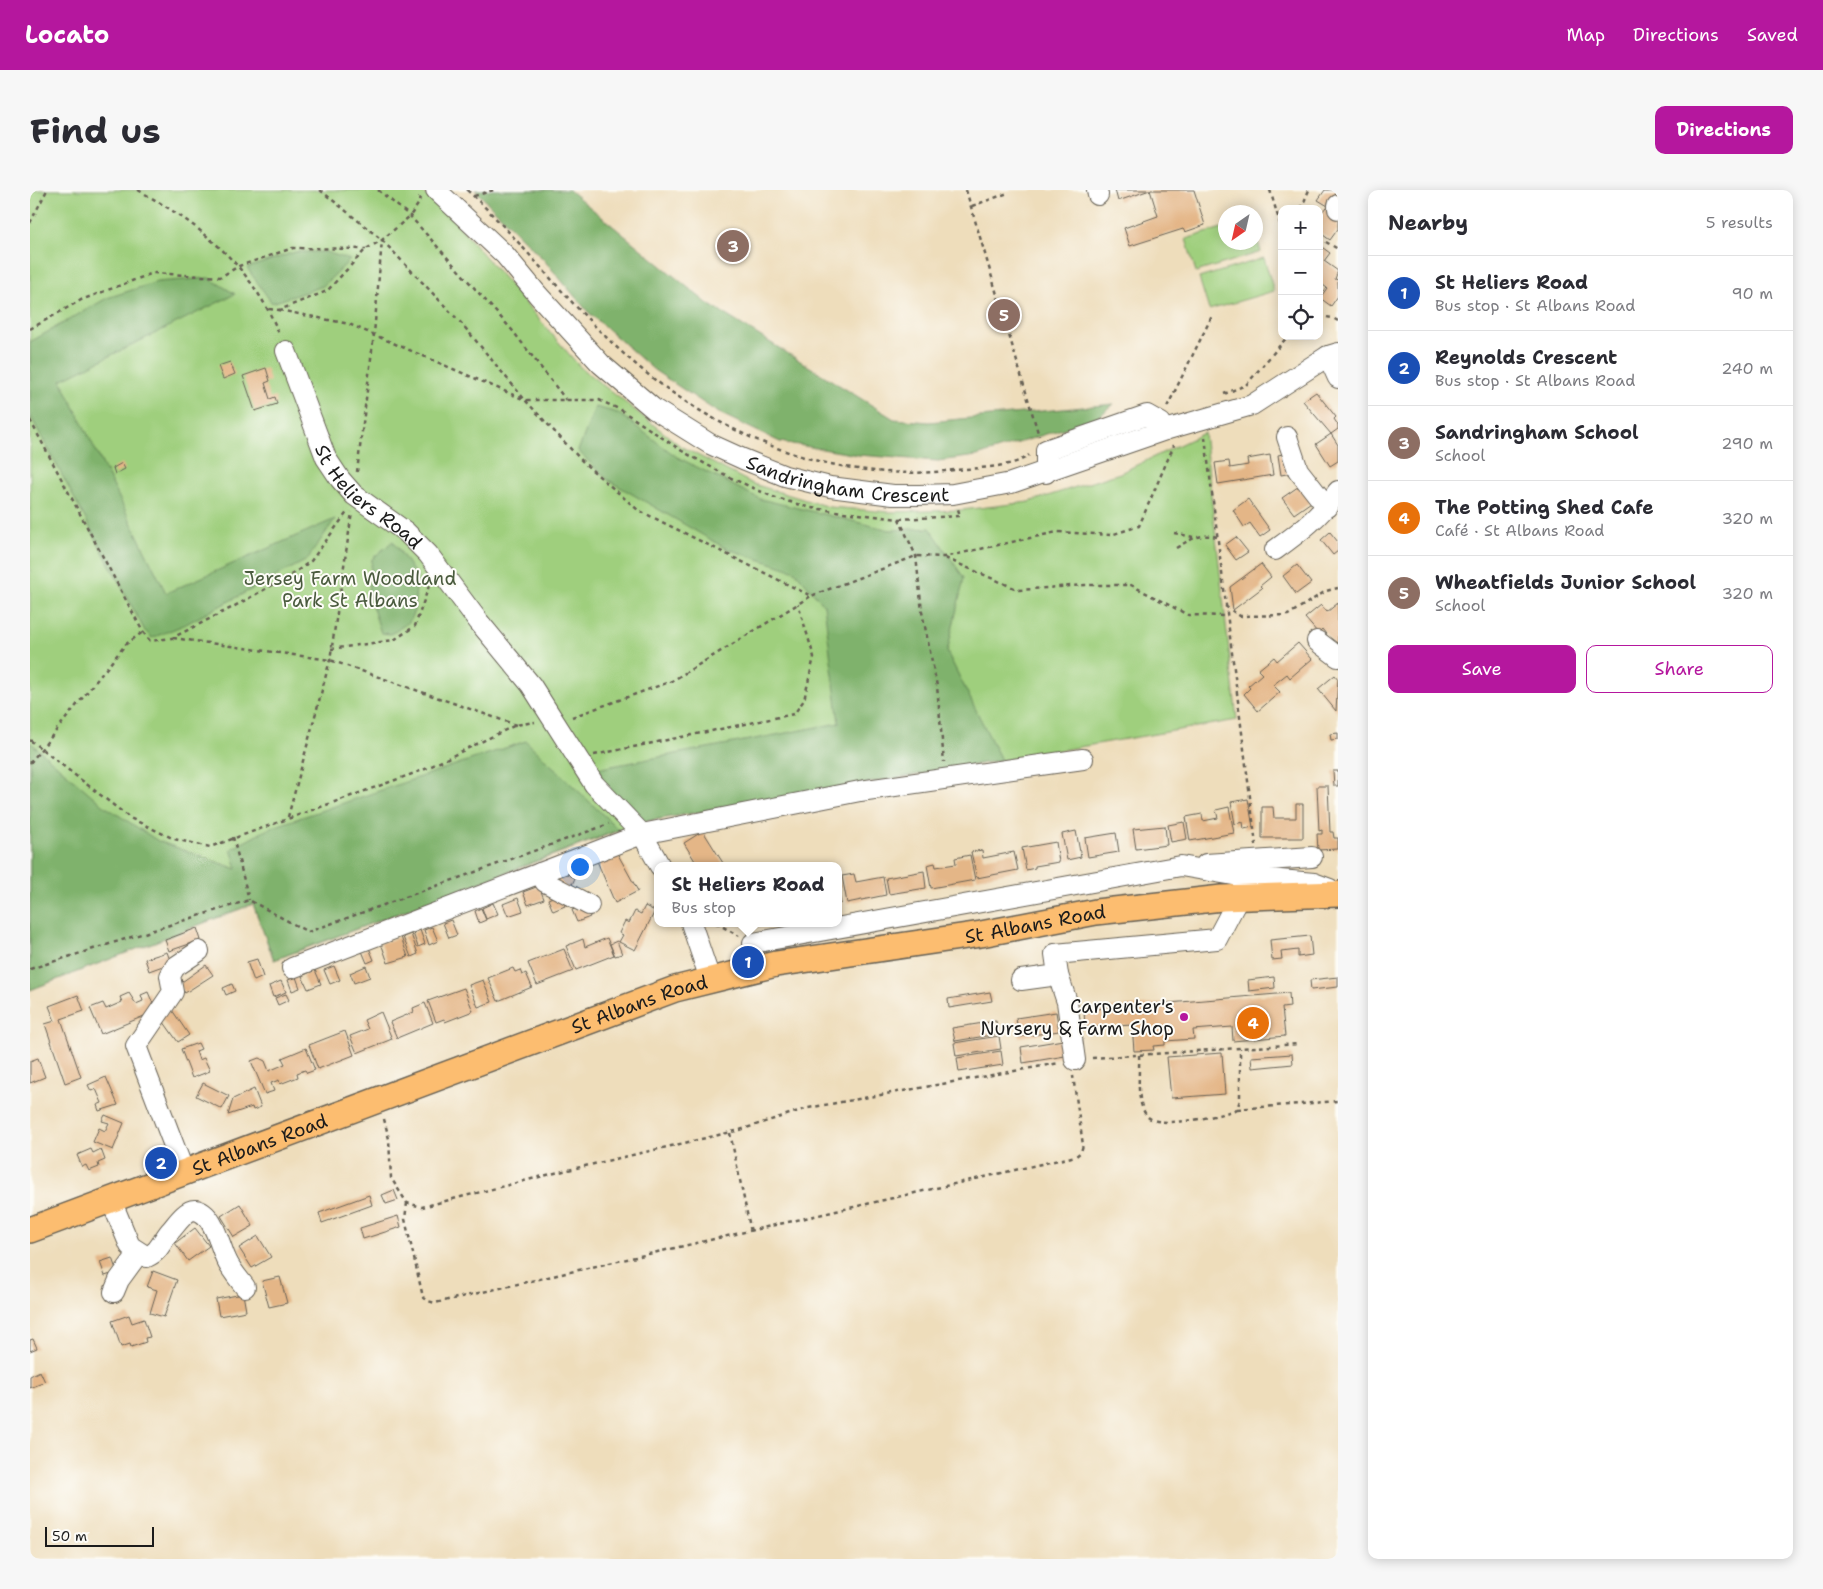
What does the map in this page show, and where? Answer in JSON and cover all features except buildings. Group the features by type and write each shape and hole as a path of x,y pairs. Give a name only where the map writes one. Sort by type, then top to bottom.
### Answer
{"main road":[{"name":"St Albans Road","path":"30,1230 675,989 710,979 776,964 981,934 1096,912 1239,898 1338,894"}],"street":[{"name":"Sandringham Crescent","path":"428,190 505,255 538,295 601,364 632,392 676,425 726,452 785,476 830,487 876,494 953,494 1011,483 1168,438 1252,405 1333,354"},
{"name":"St Heliers Road","path":"286,350 326,458 340,479 354,495 406,532 436,565 479,622 531,685 594,784 642,834 658,862"},
{"path":"1333,354 1338,378"},
{"path":"1275,550 1311,523 1332,499 1298,470 1286,437"},
{"path":"1316,641 1338,657"},
{"path":"292,968 642,834 860,791 1083,759"},
{"path":"842,927 1181,866 1312,856"},
{"path":"1181,866 1245,878 1314,883 1338,894"},
{"path":"540,873 545,882 589,905"},
{"path":"1075,1060 1067,1002 1058,975 1054,954 1217,939 1239,898"},
{"path":"692,927 710,979"},
{"path":"753,943 842,927"},
{"path":"184,1172 136,1046 173,992 170,976 175,967 199,951"},
{"path":"1021,980 1058,975"},
{"path":"111,1200 130,1246 138,1254 147,1257 155,1254 170,1231 189,1211 196,1210 203,1213 222,1244 227,1261 244,1287"},
{"path":"114,1292 119,1280 138,1254"}],"path":[{"path":"30,223 46,190"},
{"path":"138,190 205,232 239,266 269,309 286,350"},
{"path":"320,190 382,240 462,324 525,400 584,463 638,510 811,596"},
{"path":"378,190 410,216 512,330 566,400"},
{"path":"279,310 327,291 366,249 382,240 410,216 428,190"},
{"path":"467,190 529,252 585,317 643,372 700,413 752,439 802,456 868,470 931,472 1003,464 1025,459 1030,454"},
{"path":"474,196 494,190"},
{"path":"966,190 1041,444"},
{"path":"1270,190 1278,218"},
{"path":"1303,205 1309,190"},
{"path":"971,206 1008,193"},
{"path":"288,817 330,660 354,495 374,334 382,240"},
{"path":"1323,240 1338,249"},
{"path":"30,329 81,300 153,273 220,277 239,266 293,248 366,249"},
{"path":"269,309 349,324 525,400 599,400 622,410 682,451 773,497 811,508 899,519 960,516 953,494"},
{"path":"1167,407 1213,314"},
{"path":"1323,317 1334,318 1338,321"},
{"path":"1218,397 1232,389 1246,385 1285,340"},
{"path":"30,420 150,642 172,638 273,585 311,560 350,509 354,495"},
{"path":"1204,430 1225,606 1257,838 1255,859"},
{"path":"30,740 130,818 174,839 210,847 288,817 423,770 516,725 573,717 672,681 811,596 916,556 944,557 1057,532 1111,535 1139,526 1168,438"},
{"path":"899,519 916,556 922,612 937,686 944,762 936,763"},
{"path":"1174,533 1194,537"},
{"path":"1176,548 1194,537 1204,534 1217,536"},
{"path":"944,557 1019,590 1085,585 1131,586 1188,615 1227,616"},
{"path":"331,649 394,640 415,626 436,565"},
{"path":"1225,606 1240,616 1288,616 1326,591 1338,588"},
{"path":"580,764 587,757 794,714 804,700 814,657 798,604"},
{"path":"30,763 126,644 143,632"},
{"path":"172,638 330,660 516,725"},
{"path":"30,969 249,900 308,932 626,818"},
{"path":"233,837 249,900"},
{"path":"723,927 753,943"},
{"path":"407,1203 422,1207 555,1173 730,1132 808,1108 1075,1060 1300,1044"},
{"path":"1237,1109 1240,1100 1240,1048"},
{"path":"1139,1055 1141,1104 1147,1118 1157,1123 1221,1116 1237,1109 1338,1102"},
{"path":"378,1099 389,1139 391,1178 407,1203 405,1219 423,1297 428,1302 435,1303 1076,1156 1082,1152 1083,1145 1073,1080 1075,1060"},
{"path":"730,1132 751,1232"}],"green space":[{"name":"Jersey Farm Woodland Park St Albans","path":"30,190 420,190 453,219 581,368 682,447 753,484 829,507 889,512 962,510 1029,502 1120,473 1204,433 1237,720 642,822 274,960 253,904 30,990"},
{"path":"475,190 569,190 708,304 894,419 929,422 1114,404 1097,418 977,456 938,461 858,455 780,442 717,412 654,370 588,312 544,260"},
{"path":"1218,229 1218,250 1260,250 1261,252 1196,272 1186,239"},
{"path":"295,252 326,252 350,260 323,286 272,303 247,268"},
{"path":"1264,258 1274,291 1209,310 1199,278"},
{"path":"209,278 235,294 61,380 166,593 335,519 307,560 186,624 152,638 145,631 30,415 30,342 107,298 157,282"},
{"path":"595,407 618,413 677,457 760,499 890,530 930,528 964,578 947,652 1001,760 642,822 591,770 839,723 824,605 795,571 725,548 608,480 578,451"},
{"path":"393,541 417,577 414,611 409,622 391,634 381,633 368,593 372,559"},
{"path":"526,741 619,830 274,960 253,904 30,990 30,742 103,805 158,841 237,869 231,849 270,828"}],"place":[{"name":"Sandringham School","path":"733,246"},
{"name":"Wheatfields Junior School","path":"1004,315"},
{"name":"St Heliers Road","path":"748,962"},
{"name":"Carpenter's Nursery & Farm Shop","path":"1184,1017"},
{"name":"The Potting Shed Cafe","path":"1253,1023"},
{"name":"Reynolds Crescent","path":"161,1163"}]}
